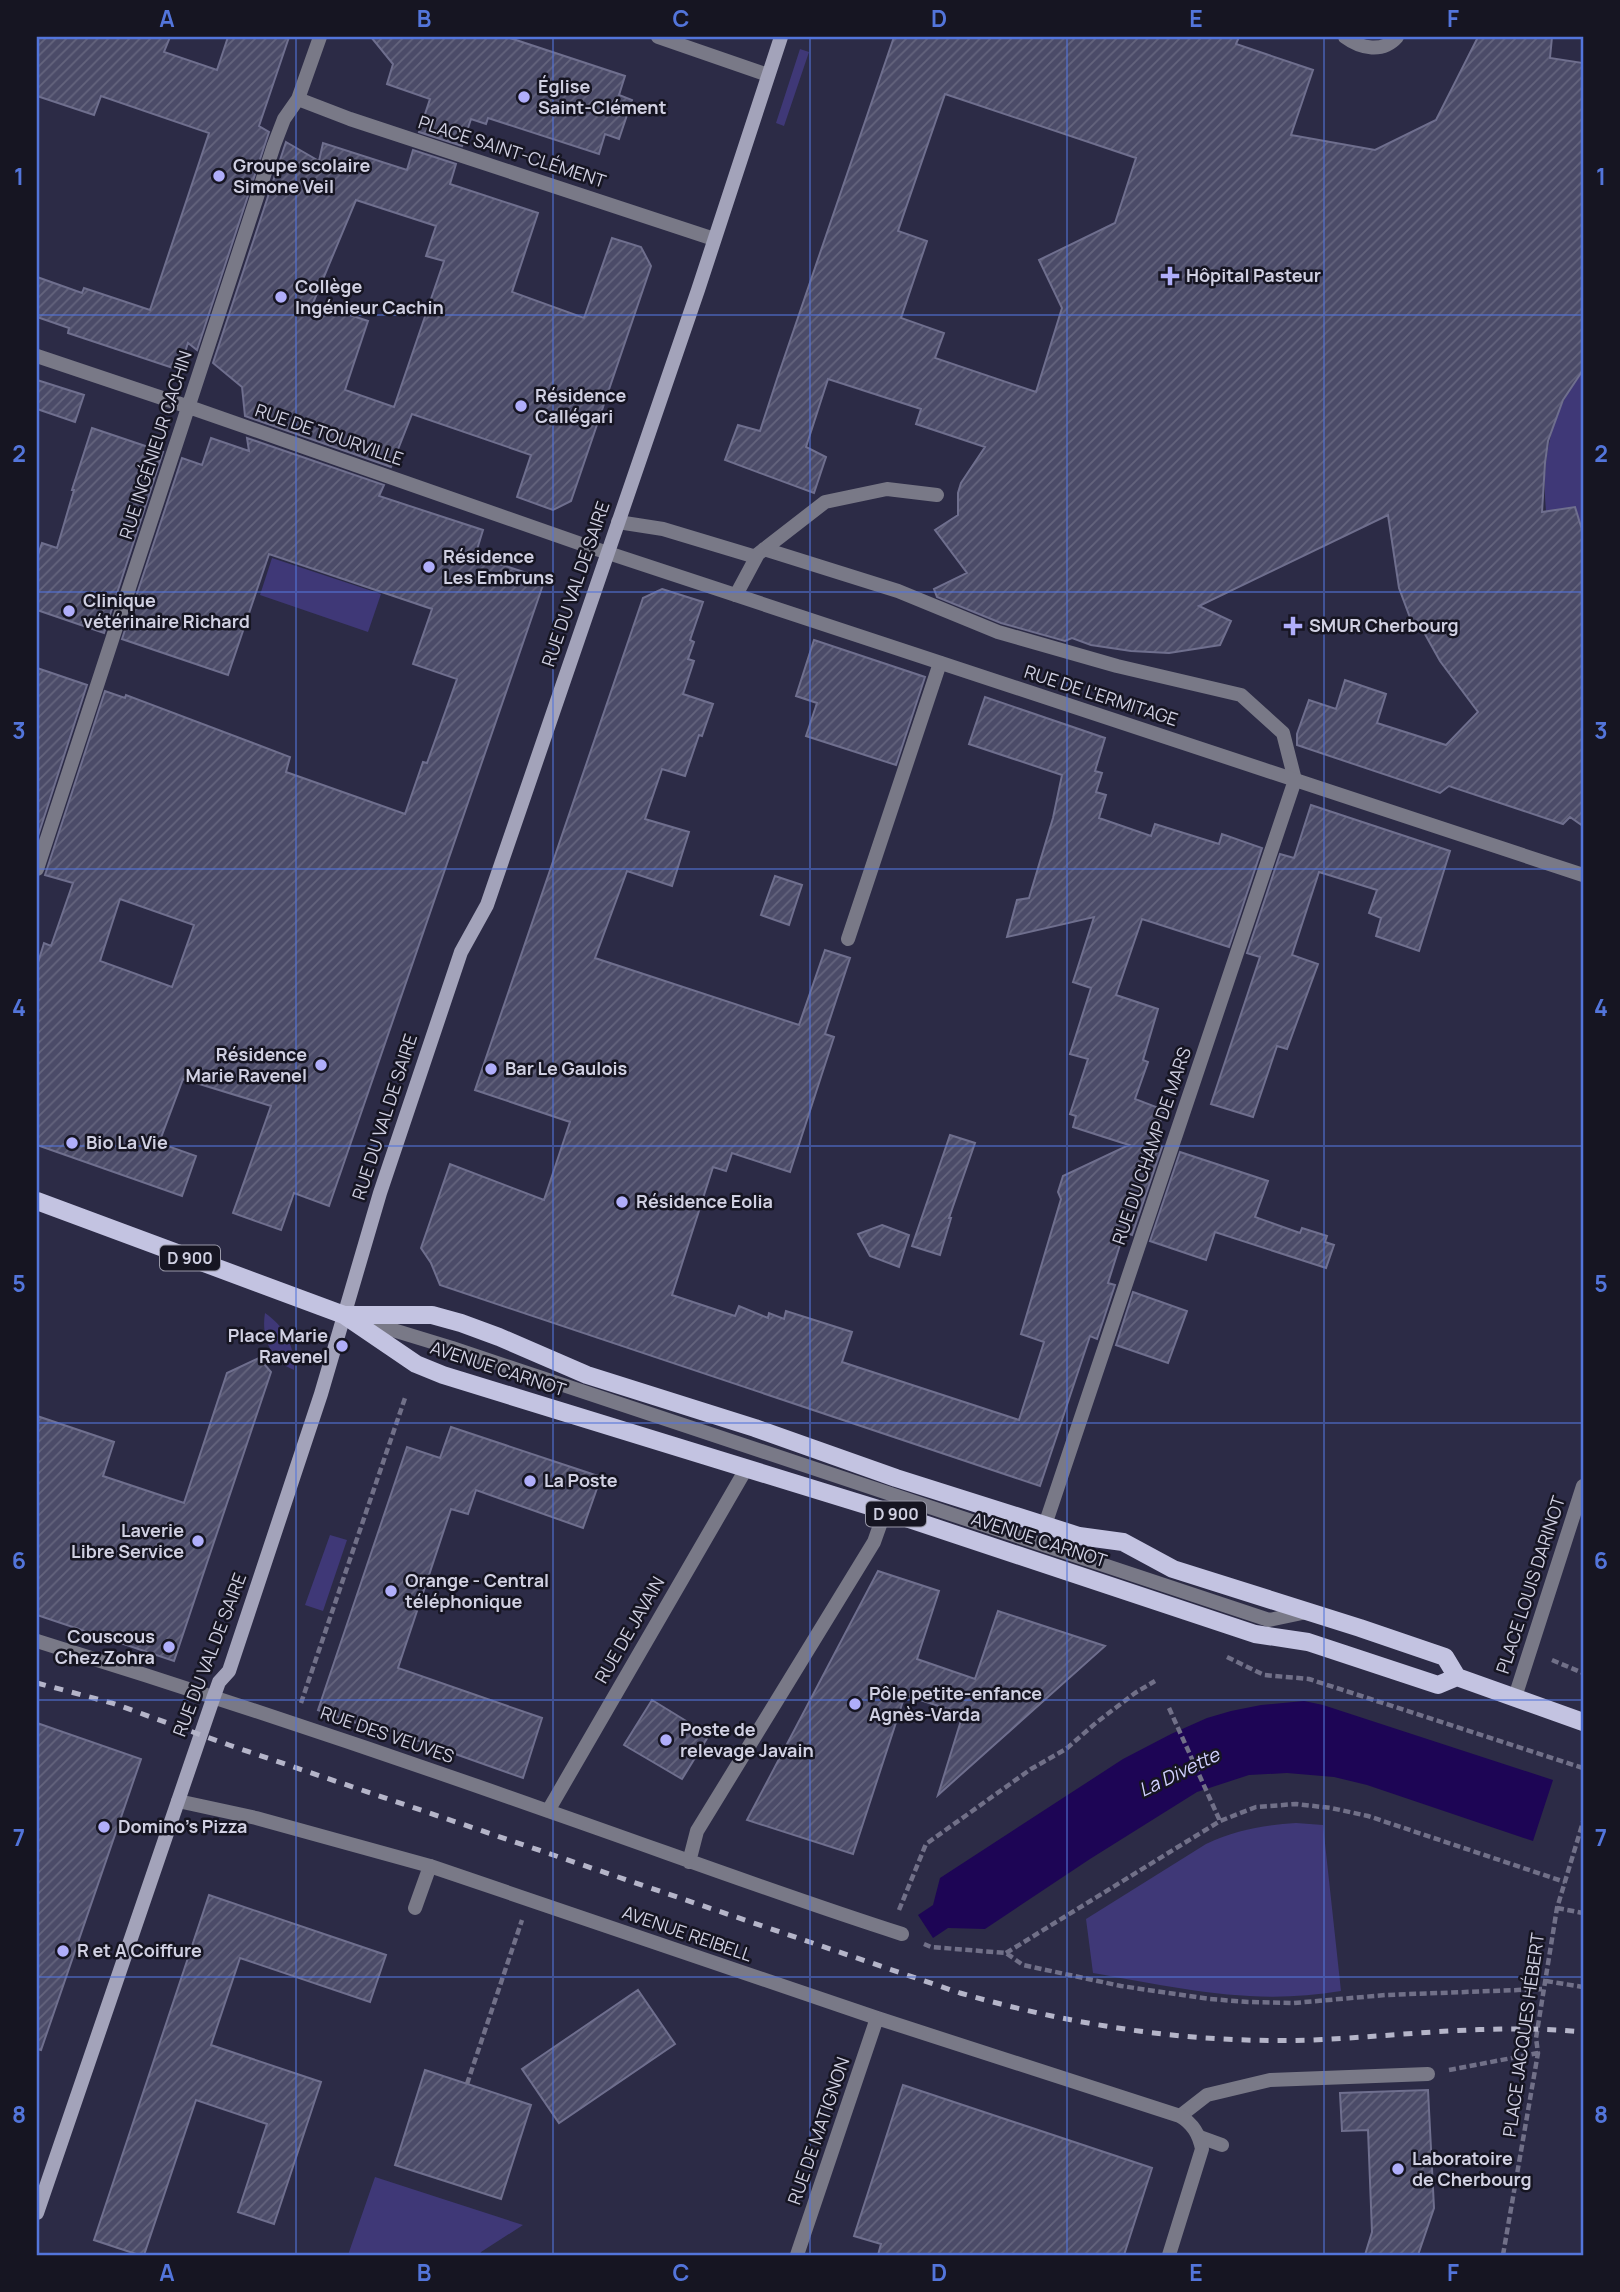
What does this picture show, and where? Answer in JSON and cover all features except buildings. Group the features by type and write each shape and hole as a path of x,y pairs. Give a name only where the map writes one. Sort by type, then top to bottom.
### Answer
{"main road":[{"name":"RUE DU VAL DE SAIRE","path":"37,2213 214,1696 219,1682 229,1671 321,1394 380,1193 461,952 486,905 781,37"},
{"name":"D 900","path":"37,1200 344,1315"},
{"name":"AVENUE CARNOT","path":"344,1315 416,1364 443,1375 885,1511 1255,1634 1308,1642 1438,1685 1457,1677"},
{"name":"AVENUE CARNOT","path":"344,1315 432,1315 461,1323 587,1375 755,1428 896,1478 1079,1536 1123,1542 1173,1569 1445,1657 1457,1677 1583,1722"}],"street":[{"name":"RUE INGÉNIEUR CACHIN","path":"37,869 274,145 284,119 298,99 320,37"},
{"path":"658,37 768,75"},
{"path":"1345,37 1361,46 1379,48 1397,37"},
{"name":"PLACE SAINT-CLÉMENT","path":"298,99 350,119 714,239"},
{"name":"RUE DE TOURVILLE","path":"37,356 607,552"},
{"path":"736,595 760,553 825,502 887,489 937,495"},
{"path":"618,522 663,529 760,553 898,592 998,632 1117,666 1241,695 1283,733 1295,780"},
{"name":"RUE DE L'ERMITAGE","path":"607,552 1583,875"},
{"path":"848,939 940,663"},
{"name":"RUE DU CHAMP DE MARS","path":"1045,1525 1295,780"},
{"path":"344,1315 462,1351 1269,1619 1307,1612"},
{"name":"RUE DE JAVAIN","path":"548,1811 746,1469"},
{"name":"PLACE LOUIS DARINOT","path":"1515,1697 1583,1486"},
{"path":"689,1862 697,1831 874,1542 885,1511"},
{"name":"RUE DES VEUVES","path":"37,1641 214,1696 896,1932"},
{"name":"AVENUE REIBELL","path":"178,1801 256,1818 430,1866 877,2018 1180,2116"},
{"path":"415,1908 430,1866"},
{"name":"RUE DE MATIGNON","path":"797,2255 877,2018"},
{"path":"1169,2255 1202,2156 1200,2137 1193,2125 1180,2116 1208,2095 1270,2080 1428,2074"},
{"path":"1200,2137 1222,2145"}],"path":[{"path":"294,1724 405,1398"},
{"path":"1530,1650 1583,1673"},
{"path":"1227,1657 1264,1675 1309,1679 1583,1768"},
{"path":"1155,1681 1097,1722 1066,1749 1031,1769 926,1844 896,1932 931,1947 1006,1953 1023,1965 1108,1983 1210,1999 1294,2003 1386,1994 1544,1989"},
{"path":"1168,1707 1220,1821"},
{"path":"1006,1953 1220,1821 1256,1807 1296,1804 1368,1816 1565,1882"},
{"name":"PLACE JACQUES HÉBERT","path":"1503,2255 1538,2053 1536,2038 1557,1908 1583,1822"},
{"path":"467,2084 529,1899"},
{"path":"1557,1908 1583,1913"},
{"path":"1546,1981 1583,1987"},
{"path":"1428,2074 1538,2053"}],"shaded area":[{"path":"800,49 809,52 784,126 776,123"},
{"path":"1583,370 1583,533 1574,507 1546,511 1545,473 1556,419"},
{"path":"272,558 381,594 368,632 260,595"},
{"path":"265,1313 278,1324 291,1345 294,1370 279,1361 269,1347 264,1330"},
{"path":"330,1535 347,1540 323,1611 305,1605"},
{"path":"1296,1823 1323,1825 1341,1991 1277,1997 1247,1996 1093,1973 1086,1919 1206,1844 1250,1829"},
{"path":"375,2177 523,2225 480,2255 348,2255"}],"water":[{"name":"La Divette","path":"1304,1701 1553,1780 1533,1841 1367,1785 1334,1777 1287,1773 1249,1775 1197,1792 985,1929 948,1928 933,1938 918,1915 933,1905 940,1878 1123,1759 1207,1718 1261,1705"}],"railway":[{"path":"37,1683 112,1703 960,1993 1047,2015 1134,2030 1223,2039 1312,2040 1515,2029 1583,2032"}],"place":[{"name":"Église Saint-Clément","path":"524,97"},
{"name":"Groupe scolaire Simone Veil","path":"219,176"},
{"name":"Hôpital Pasteur","path":"1170,276"},
{"name":"Collège Ingénieur Cachin","path":"281,297"},
{"name":"Résidence Callégari","path":"521,406"},
{"name":"Résidence Les Embruns","path":"429,567"},
{"name":"Clinique vétérinaire Richard","path":"69,611"},
{"name":"SMUR Cherbourg","path":"1293,626"},
{"name":"Résidence Marie Ravenel","path":"321,1065"},
{"name":"Bar Le Gaulois","path":"491,1069"},
{"name":"Bio La Vie","path":"72,1143"},
{"name":"Résidence Eolia","path":"622,1202"},
{"name":"Place Marie Ravenel","path":"342,1346"},
{"name":"La Poste","path":"530,1481"},
{"name":"Laverie Libre Service","path":"198,1541"},
{"name":"Orange - Central téléphonique","path":"391,1591"},
{"name":"Couscous Chez Zohra","path":"169,1647"},
{"name":"Pôle petite-enfance Agnès-Varda","path":"855,1704"},
{"name":"Poste de relevage Javain","path":"666,1740"},
{"name":"Domino’s Pizza","path":"104,1827"},
{"name":"R et A Coiffure","path":"63,1951"},
{"name":"Laboratoire de Cherbourg","path":"1398,2169"}]}
